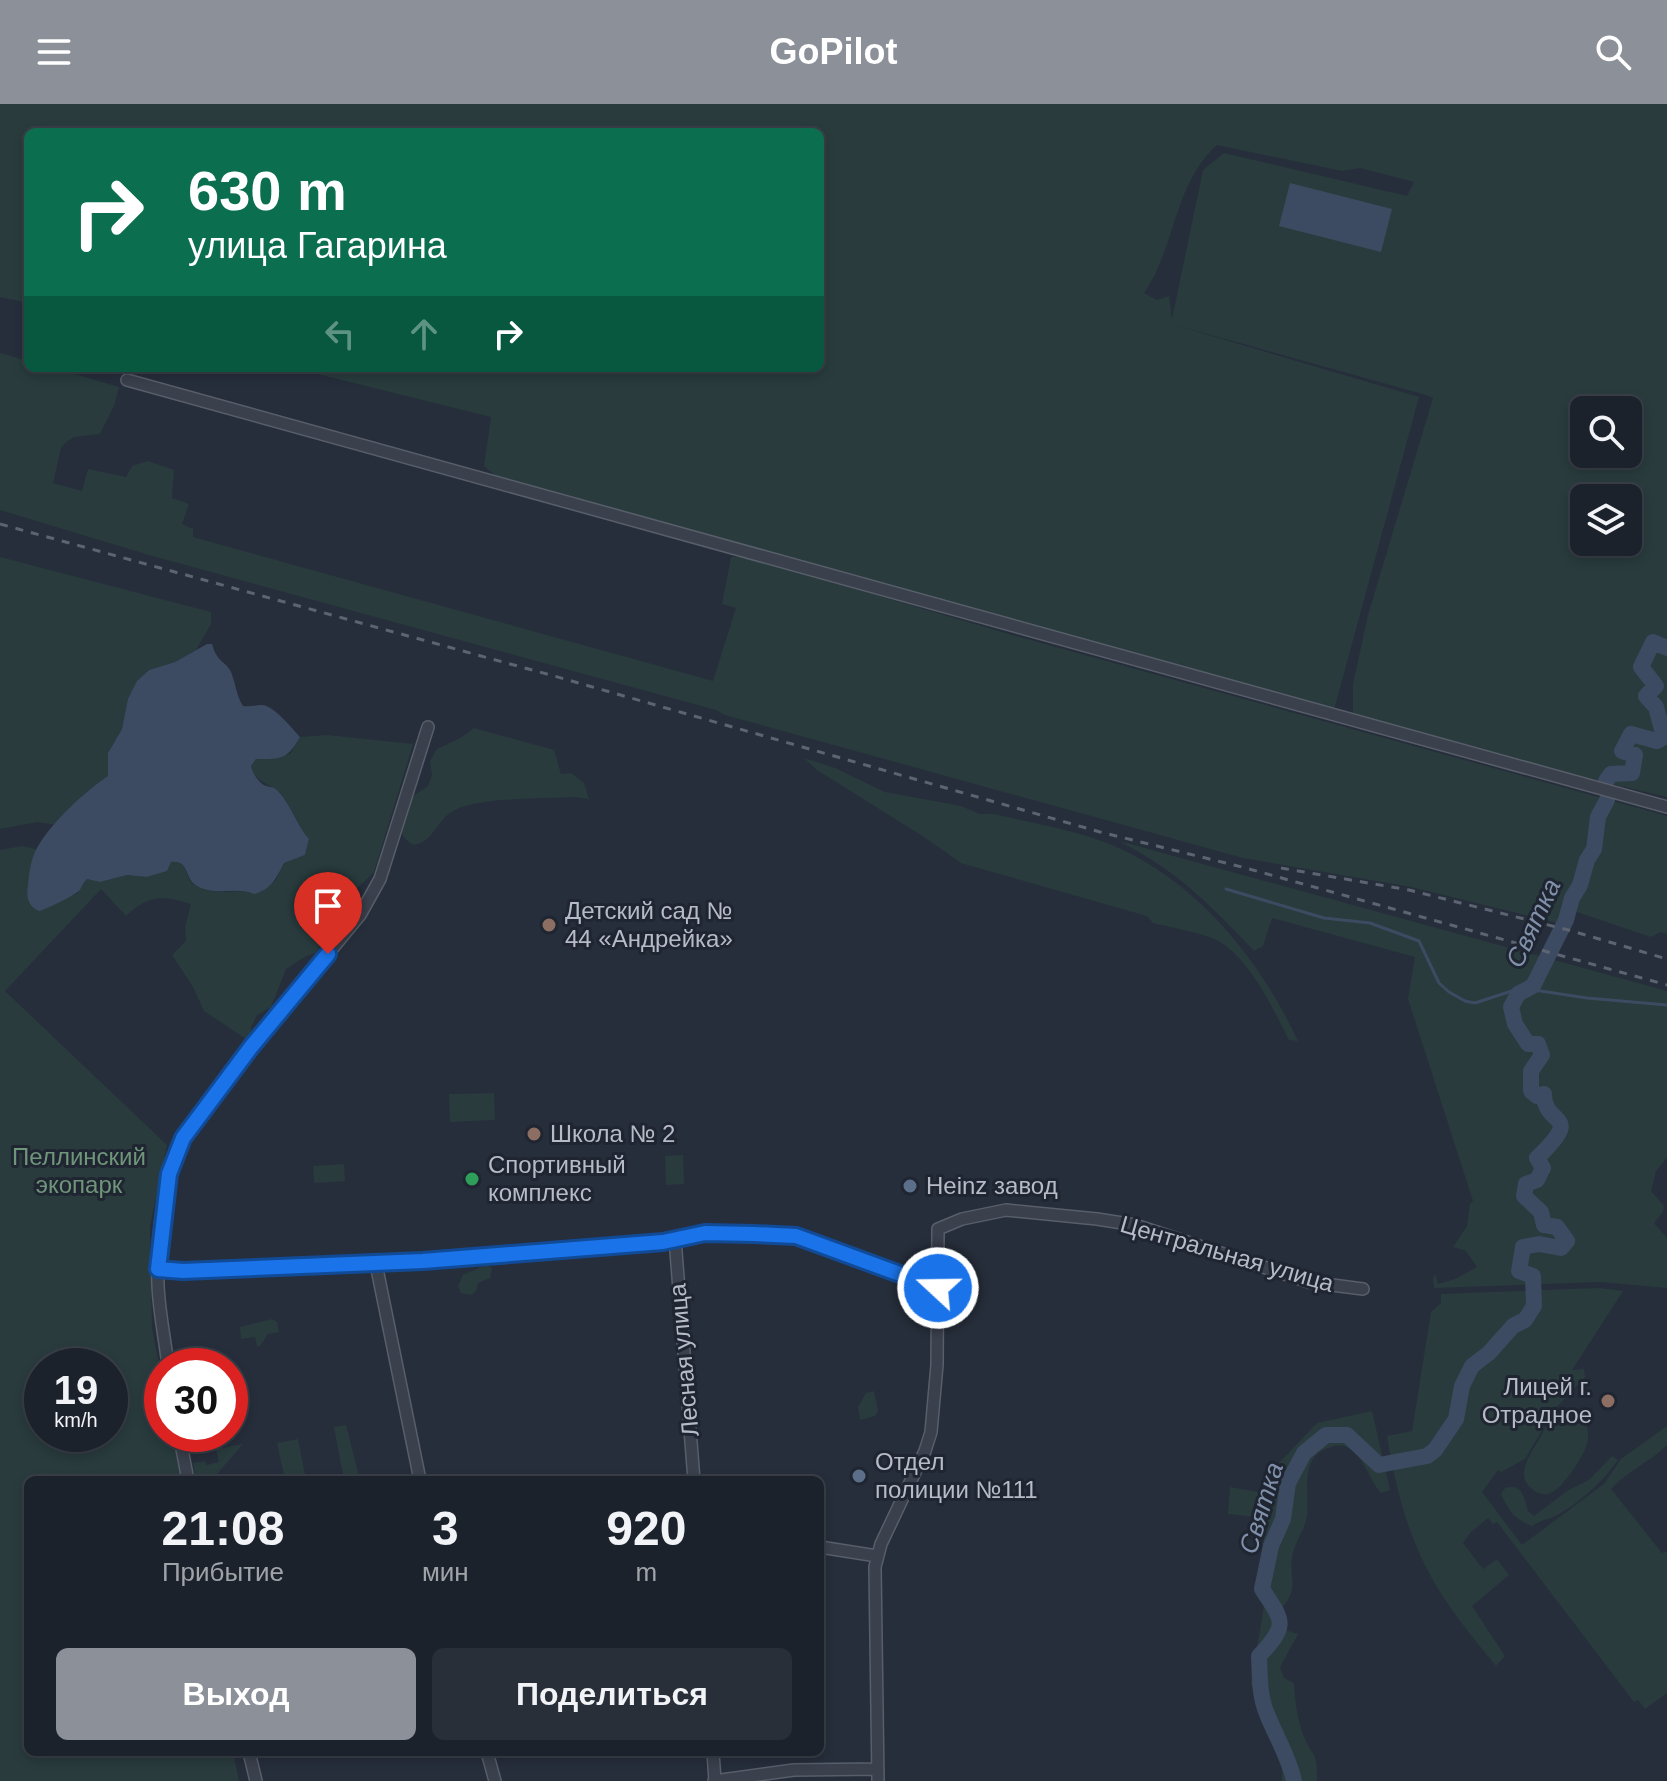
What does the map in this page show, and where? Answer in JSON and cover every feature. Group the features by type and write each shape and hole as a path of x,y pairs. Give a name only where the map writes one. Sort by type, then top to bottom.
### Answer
{"street":[{"path":"127,380 1667,807"},
{"path":"165,1348 158,1269 169,1174 177,1150 251,1047 360,915 380,879 428,727"},
{"name":"Центральная улица","path":"878,1775 877,1556 929,1442 937,1365 938,1229 962,1219 1006,1210 1135,1225 1309,1282 1363,1289"},
{"path":"158,1269 183,1271 376,1264 572,1250 705,1233 796,1236 938,1288"},
{"name":"Лесная улица","path":"675,1239 694,1476"},
{"path":"376,1264 419,1476"},
{"path":"183,1452 187,1476"},
{"path":"824,1548 877,1556"},
{"path":"250,1756 256,1781"},
{"path":"488,1756 495,1781"},
{"path":"713,1756 715,1781 794,1770 878,1775"}],"green space":[{"path":"0,104 1667,104 1667,797 1426,740 1353,715 1353,684 1368,615 1433,398 1426,395 1171,324 1419,397 1334,710 496,476 484,466 491,417 309,372 824,372 824,128 24,128 24,302 0,297","holes":["1217,145 1342,171 1360,168 1414,182 1407,196 1224,153 1203,170 1172,319 1169,296 1157,300 1144,293 1163,256 1183,196 1203,160"]},
{"path":"0,353 24,360 24,372 68,372 119,387 114,406 100,434 74,437 61,448 53,483 82,491 88,469 126,477 132,466 148,461 174,470 172,498 189,504 182,524 193,529 193,537 713,681 736,608 722,604 731,557 747,557 1012,635 1667,816 1667,934 1660,932 1651,937 1565,908 1558,923 1411,887 1243,858 149,555 0,510"},
{"path":"0,557 211,612 211,624 196,650 175,662 149,670 137,681 122,729 108,753 108,776 84,794 55,825 37,822 0,829"},
{"path":"474,728 554,750 561,774 571,773 584,783 589,799 513,799 466,806 449,814 426,840 413,845 400,830 413,796 428,786 432,775 430,761 437,749"},
{"name":"Пеллинский экопарк","path":"327,735 413,744 374,872 348,897 316,953 286,969 271,1007 257,1015 251,1027 252,1043 204,1011 172,955 186,941 185,927 191,904 172,899 149,901 126,916 101,889 5,991 167,1145 150,1226 152,1328 156,1348 144,1348 144,1452 176,1452 180,1476 24,1476 24,1756 234,1756 239,1781 0,1781 0,850 22,846 36,849 31,868 60,900 78,893 87,879 100,882 127,875 147,877 167,871 171,862 181,864 192,883 204,889 260,892 276,880 284,863 305,855 309,839 281,794 253,771 251,766 256,759 290,754 300,737"},
{"path":"804,758 835,768 885,792 1065,830 1107,843 1139,858 1196,899 1221,924 1264,980 1298,1041 1289,1040 1251,973 1220,942 1153,923 1147,916 961,863 817,770"},
{"path":"1119,841 1667,991 1667,1158 1656,1171 1651,1191 1664,1206 1654,1223 1667,1238 1667,1288 1600,1282 1434,1288 1435,1274 1438,1284 1477,1267 1466,1251 1453,1247 1467,1226 1473,1201 1408,999 1415,957 1272,918 1263,946 1254,951 1192,890 1158,864"},
{"path":"494,1093 495,1120 450,1122 449,1094"},
{"path":"683,1155 684,1184 666,1185 665,1156"},
{"path":"344,1164 345,1181 314,1183 313,1166"},
{"path":"486,1265 492,1268 490,1278 478,1283 471,1295 461,1293 458,1286 463,1275"},
{"path":"1599,1288 1623,1291 1572,1370 1584,1369 1585,1377 1554,1410 1525,1459 1501,1472 1498,1470 1482,1492 1522,1545 1604,1484 1621,1459 1667,1426 1667,1445 1611,1489 1662,1553 1667,1553 1667,1693 1645,1709 1638,1700 1634,1702 1497,1522 1493,1524 1488,1518 1463,1543 1483,1569 1497,1559 1509,1575 1472,1606 1505,1656 1496,1666 1449,1605 1425,1565 1401,1502 1387,1436 1412,1431 1431,1312 1441,1303 1441,1294"},
{"path":"272,1319 277,1322 279,1332 268,1334 260,1346 257,1346 255,1337 241,1339 240,1327"},
{"path":"874,1391 878,1411 875,1416 860,1420 858,1407 866,1393"},
{"path":"1568,1408 1583,1416 1588,1433 1586,1446 1560,1486 1548,1494 1539,1493 1526,1482 1526,1463 1551,1419 1562,1409"},
{"path":"1372,1411 1390,1490 1381,1493 1359,1457 1344,1446 1333,1446 1321,1452 1310,1466 1307,1516 1292,1557 1292,1589 1281,1609 1285,1630 1298,1634 1280,1667 1284,1678 1294,1683 1299,1722 1315,1759 1317,1781 1282,1781 1282,1768 1251,1684 1264,1606 1257,1587 1274,1468 1317,1423"},
{"path":"346,1425 359,1476 343,1476 334,1427"},
{"path":"298,1439 305,1476 284,1476 277,1443"},
{"path":"217,1452 236,1452 215,1476 195,1476 193,1463 205,1461 206,1465 219,1462"},
{"path":"1612,1456 1618,1460 1585,1496 1558,1515 1532,1526 1513,1514 1501,1494 1505,1488 1519,1490 1528,1511 1534,1516 1567,1491 1589,1480"},
{"path":"1230,1487 1259,1492 1261,1503 1257,1517 1228,1514"}],"water":[{"path":"1290,183 1392,209 1381,252 1279,226"},
{"path":"212,644 216,655 229,668 243,706 266,706 300,737 282,757 256,759 251,766 261,783 275,788 282,796 309,839 305,855 284,863 269,886 254,894 204,889 193,883 181,864 171,862 167,871 147,877 127,875 100,882 87,879 73,895 42,910 35,909 27,893 35,852 59,819 108,776 108,753 122,729 128,699 137,681 149,670 175,662"}],"waterway":[{"name":"Святка","path":"1606,781 1611,774 1632,773 1635,755 1622,751 1631,734 1657,741 1664,737 1656,707 1646,696 1656,686 1641,667 1653,642 1667,648"},
{"name":"Святка","path":"1294,1781 1264,1707 1259,1656 1275,1637 1280,1623 1262,1589 1271,1546 1283,1519 1288,1483 1304,1453 1326,1435 1347,1435 1379,1465 1427,1456 1435,1450 1456,1419 1462,1386 1472,1366 1489,1353 1513,1326 1525,1320 1534,1306 1533,1276 1519,1271 1523,1247 1539,1244 1561,1248 1567,1241 1557,1227 1544,1225 1541,1212 1524,1196 1526,1184 1537,1180 1543,1168 1537,1158 1559,1133 1561,1126 1546,1105 1544,1094 1537,1096 1531,1091 1531,1071 1542,1055 1538,1044 1528,1044 1515,1024 1511,1007 1518,994 1533,986 1566,920 1572,898 1594,849 1598,817 1607,800"},
{"path":"1226,889 1324,918 1370,923 1419,941 1439,983 1465,1001 1475,1003 1521,988 1667,1005"}],"railway":[{"path":"0,524 554,676 1100,832 1242,867 1667,985"},
{"path":"1281,868 1409,890 1572,931 1667,959"}],"place":[{"name":"Детский сад № 44 «Андрейка»","path":"549,925"},
{"name":"Школа № 2","path":"534,1134"},
{"name":"Спортивный комплекс","path":"472,1179"},
{"name":"Heinz завод","path":"910,1186"},
{"name":"Лицей г. Отрадное","path":"1608,1401"},
{"name":"Отдел полиции №111","path":"859,1476"}],"route":[{"path":"328,954 251,1047 183,1138 169,1174 158,1269 183,1271 376,1264 614,1247 663,1242 705,1233 777,1234 796,1236 827,1246 938,1288"}]}
